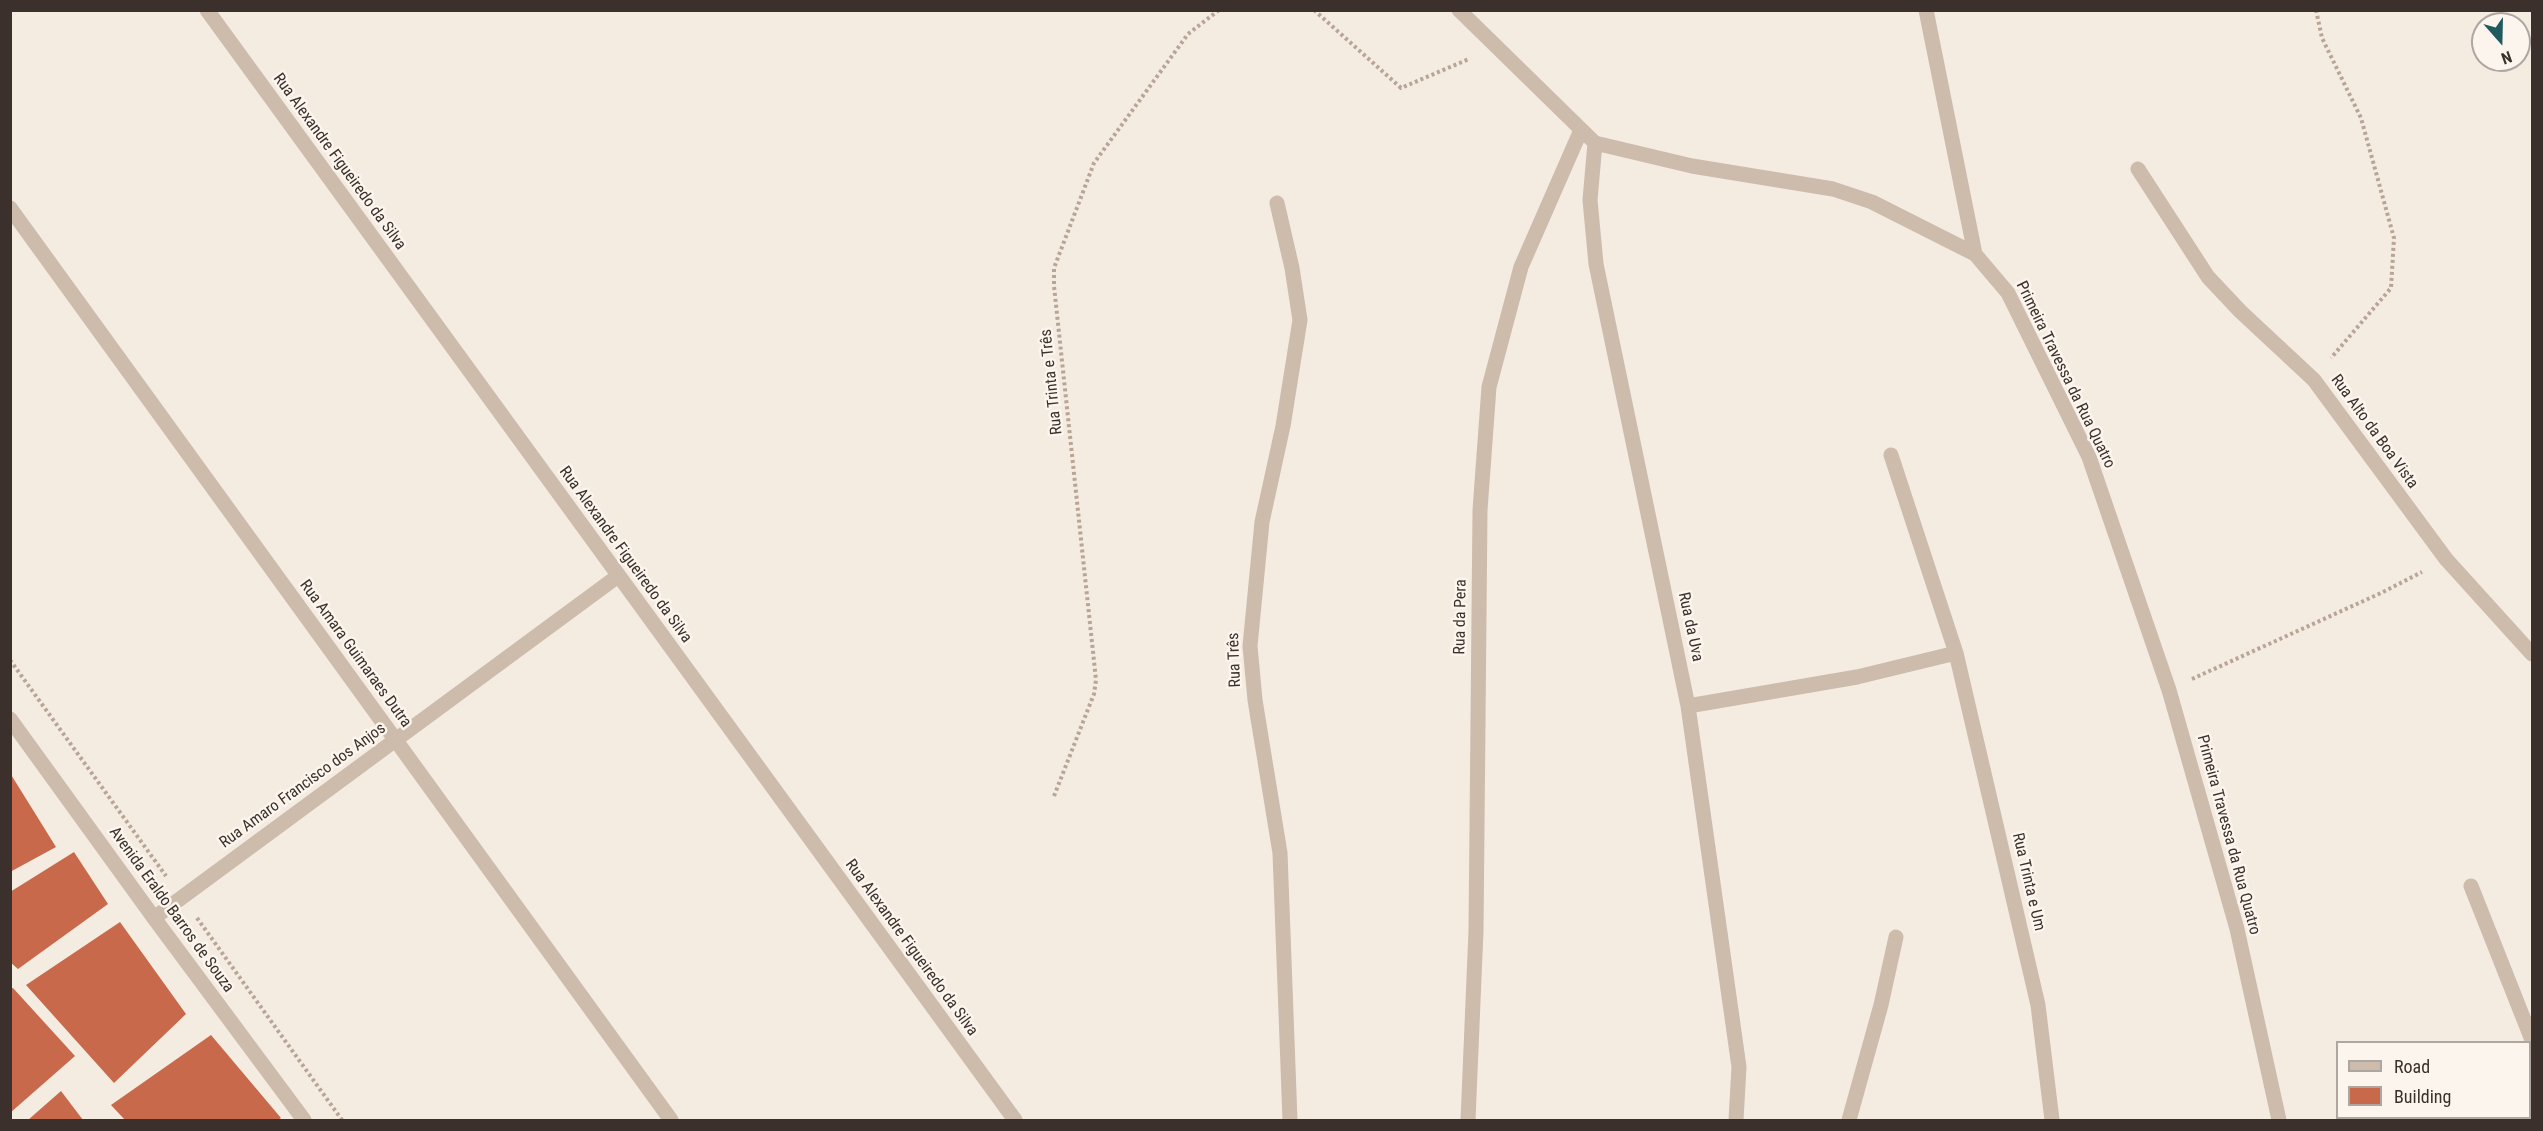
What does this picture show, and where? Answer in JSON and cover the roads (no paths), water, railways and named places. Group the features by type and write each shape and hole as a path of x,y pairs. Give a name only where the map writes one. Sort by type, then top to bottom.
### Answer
{"street":[{"name":"Rua Alexandre Figueiredo da Silva","path":"207,10 1015,1120"},
{"name":"Primeira Travessa da Rua Quatro","path":"1459,10 1595,143 1692,166 1833,189 1872,202 1975,254 2008,293 2089,458 2169,690 2236,929 2279,1120"},
{"path":"1926,10 1975,254"},
{"name":"Rua da Pera","path":"1468,1120 1476,931 1480,510 1489,387 1521,267 1581,130"},
{"name":"Rua da Uva","path":"1595,143 1590,200 1596,264 1688,706 1739,1068 1736,1120"},
{"name":"Rua Alto da Boa Vista","path":"2138,169 2208,277 2240,312 2314,380 2446,559 2532,654"},
{"name":"Rua Três","path":"1277,203 1292,268 1300,320 1283,426 1262,522 1250,646 1255,700 1280,853 1290,1120"},
{"name":"Rua Amara Guimaraes Dutra","path":"10,208 671,1120"},
{"name":"Rua Trinta e Um","path":"1892,455 1956,653 2038,1005 2052,1120"},
{"name":"Rua Amaro Francisco dos Anjos","path":"154,918 618,576"},
{"path":"1688,706 1857,677 1956,653"},
{"name":"Avenida Eraldo Barros de Souza","path":"10,719 304,1120"},
{"path":"2471,886 2532,1040"},
{"path":"1849,1120 1881,1005 1896,938"}]}
